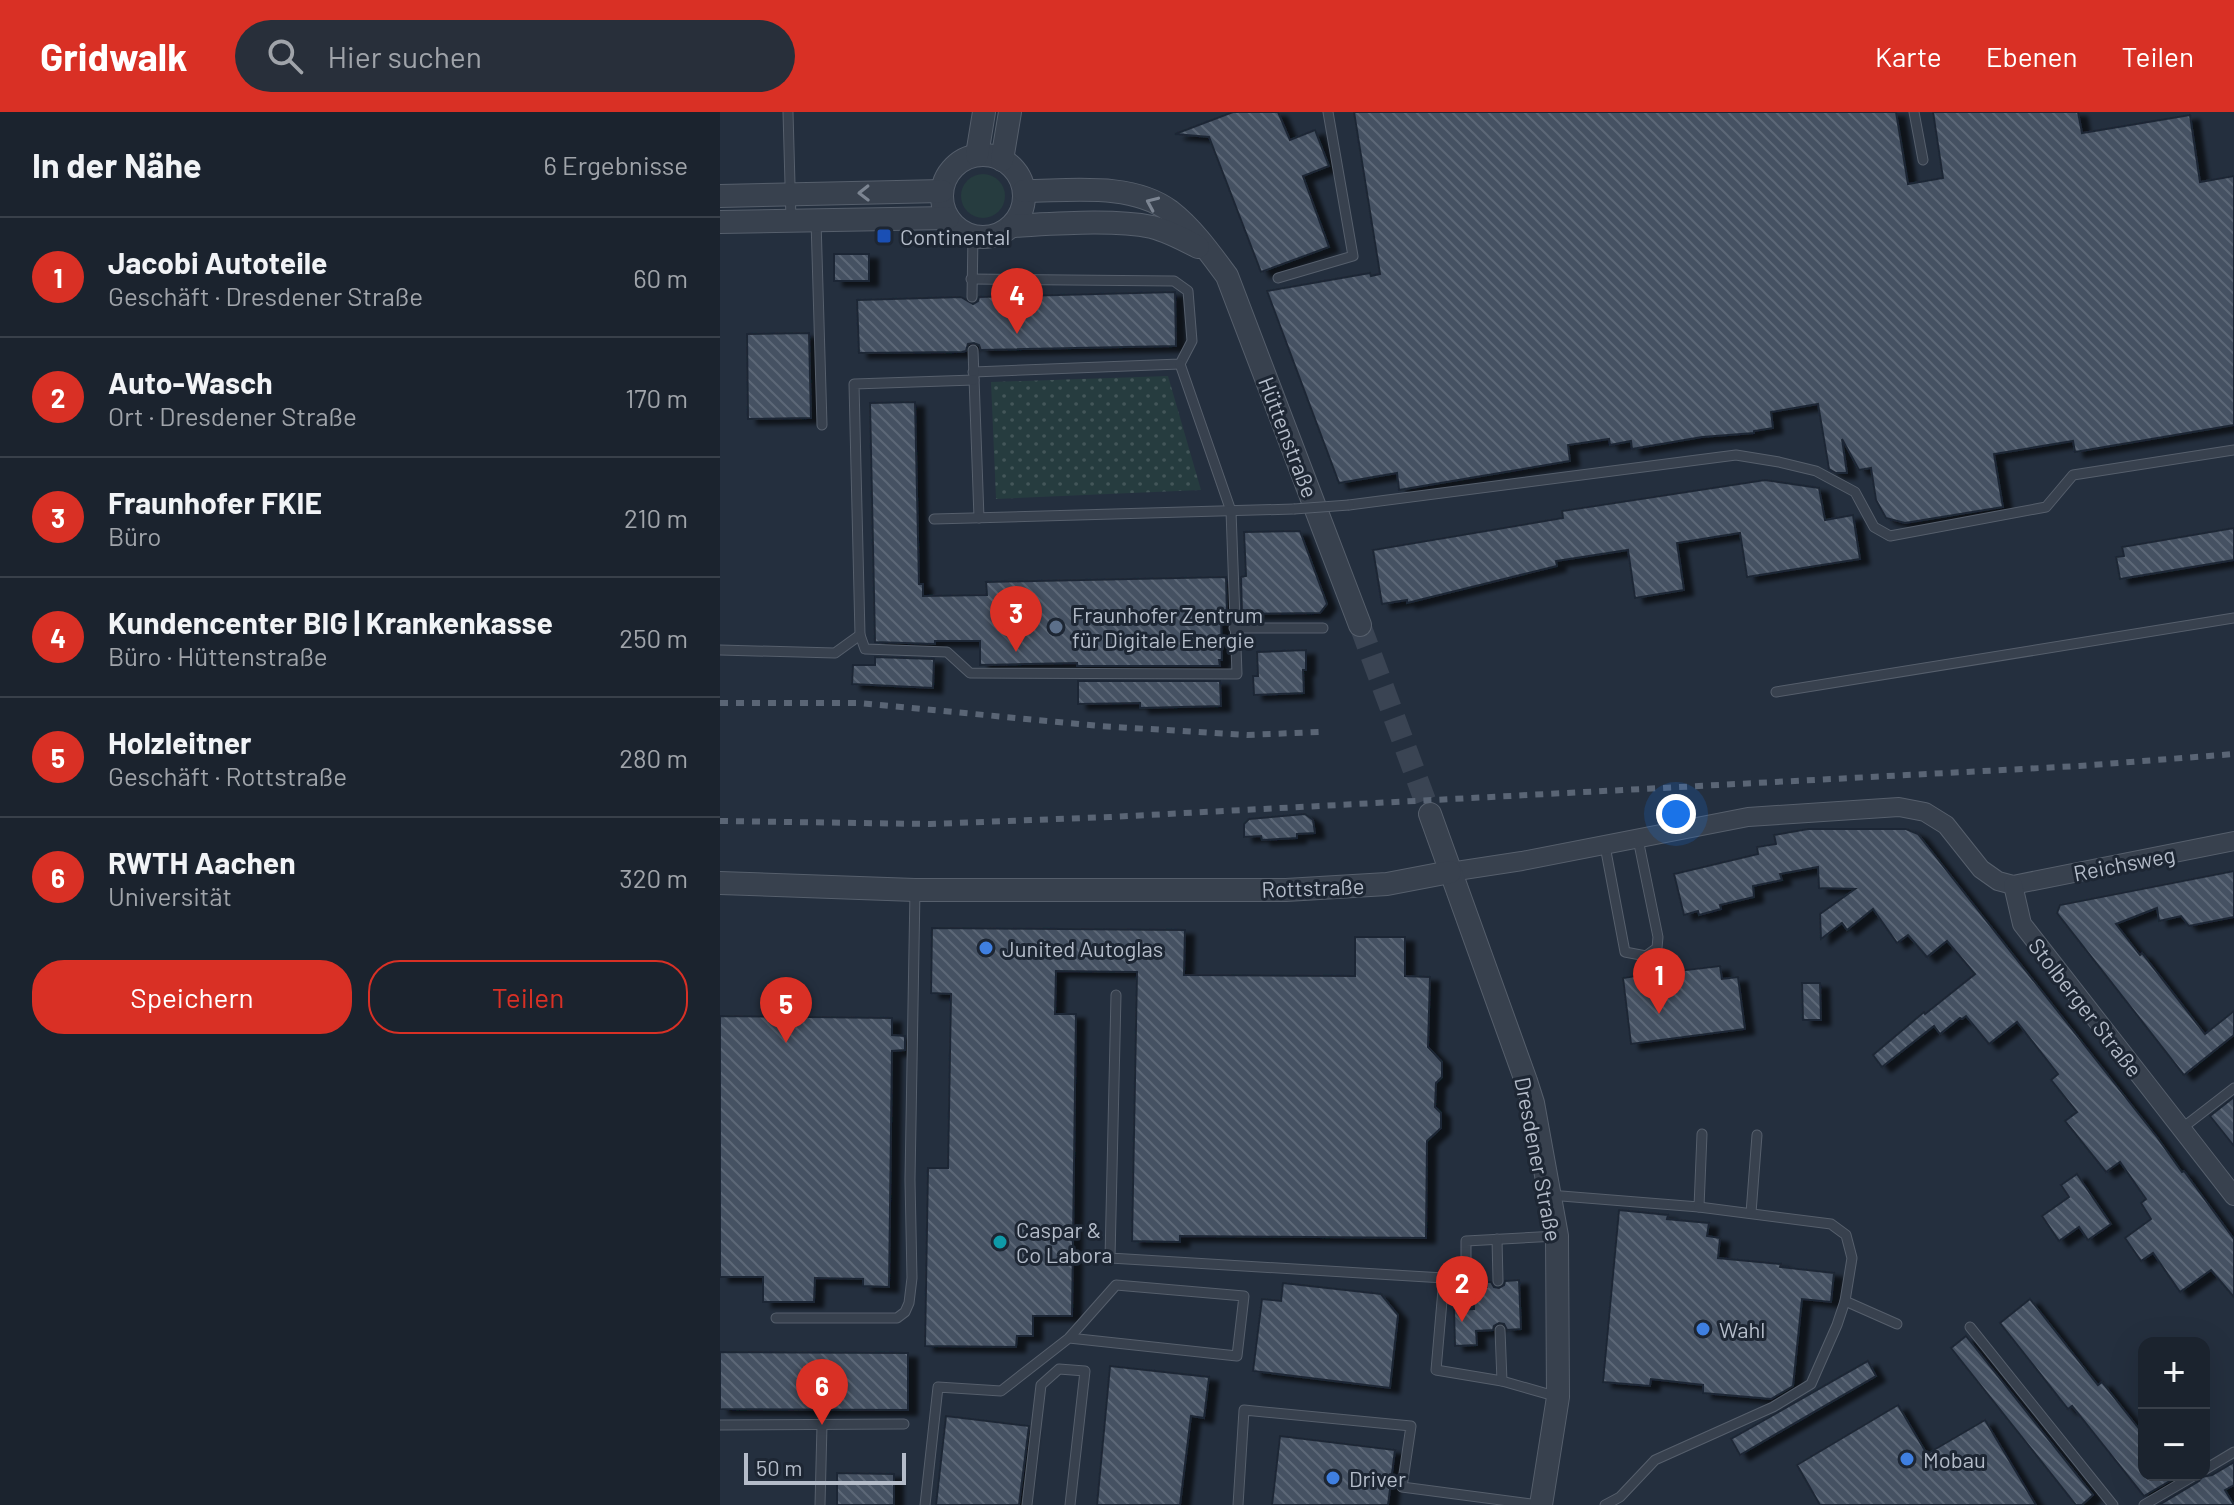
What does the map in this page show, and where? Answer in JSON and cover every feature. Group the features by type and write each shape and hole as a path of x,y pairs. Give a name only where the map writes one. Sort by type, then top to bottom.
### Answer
{"street":[{"path":"977,155 984,112"},
{"path":"1002,160 1010,112"},
{"path":"990,155 1002,160 1021,178 1024,204 1019,216 1012,226 1000,234 986,238 963,233 948,218 941,200 945,178 964,159 990,155"},
{"path":"720,196 942,191"},
{"name":"Hüttenstraße","path":"1024,191 1088,191 1143,198 1168,210 1210,253 1227,276 1360,625"},
{"path":"720,222 948,218"},
{"path":"1012,226 1123,224 1153,227 1210,253"},
{"name":"Rottstraße","path":"720,883 915,890 1286,890 1387,884 1605,846 1748,817 1899,807 1925,812 1946,825 1981,869 1998,881 2013,885"},
{"path":"1430,814 1450,872"},
{"name":"Reichsweg","path":"2013,885 2234,841"},
{"name":"Dresdener Straße","path":"1450,872 1533,1103 1557,1236 1558,1397 1540,1505"},
{"name":"Stolberger Straße","path":"2013,885 2022,924 2234,1196"}],"lane":[{"path":"788,112 791,220"},
{"path":"1278,278 1353,256 1328,112"},
{"path":"1914,112 1923,160"},
{"path":"816,220 822,425"},
{"path":"972,297 973,236"},
{"path":"971,279 1174,281 1188,291 1192,341 1180,364 1231,511 1237,674 970,673 947,652 865,649 860,635 854,384 1180,364"},
{"path":"973,350 979,518"},
{"path":"934,519 1349,505 1736,455 1816,471 1855,492 1874,527 1890,536 2046,507 2073,475 2234,450"},
{"path":"1776,692 2234,618"},
{"path":"1234,628 1323,628"},
{"path":"720,650 835,653 860,635"},
{"path":"1605,846 1625,952 1646,956 1657,948 1658,937 1638,839"},
{"path":"776,1318 897,1318 905,1312 909,1303 912,1278 910,1180 915,890"},
{"path":"1116,995 1110,1258 1444,1278"},
{"path":"2181,1129 2234,1088"},
{"path":"1699,1207 1702,1134"},
{"path":"1751,1213 1757,1135"},
{"path":"1549,1195 1699,1207 1831,1224 1846,1235 1852,1258 1845,1301 1811,1384 1773,1407 1655,1460 1620,1497 1605,1505"},
{"path":"1557,1236 1466,1241 1466,1259 1444,1278 1436,1370 1502,1381 1558,1397"},
{"path":"1497,1239 1498,1281"},
{"path":"925,1505 938,1387 1001,1391 1069,1338 1116,1285 1244,1296 1237,1356 1069,1338"},
{"path":"1845,1301 1897,1324"},
{"path":"1970,1327 2113,1505"},
{"path":"1500,1330 1502,1381"},
{"path":"1027,1505 1041,1385 1059,1369 1085,1371 1070,1505"},
{"path":"1238,1505 1244,1410 1411,1426 1402,1487 1540,1505"},
{"path":"720,1425 904,1424"},
{"path":"820,1505 822,1425"},
{"path":"2210,1466 2234,1452"},
{"path":"2144,1505 2185,1481"}],"green space":[{"path":"983,174 999,180 1005,196 999,212 983,218 967,212 961,196 967,180"},
{"path":"1168,376 1201,490 996,499 991,382"}],"building":[{"path":"1233,112 1278,112 1290,140 1315,130 1329,166 1303,176 1329,247 1261,272 1209,137 1175,134"},
{"path":"1354,112 1896,112 1908,184 1943,178 1933,112 2078,112 2082,133 2190,115 2200,182 2234,176 2234,425 2075,452 2073,441 1994,454 2003,507 1905,523 1886,518 1876,500 1871,468 1859,470 1842,439 1847,473 1829,469 1818,404 1771,412 1773,428 1754,433 1702,437 1632,449 1631,441 1610,445 1609,439 1568,445 1570,461 1399,490 1397,473 1339,483 1267,291 1370,273 1371,276 1380,274"},
{"path":"834,254 869,254 869,281 834,281"},
{"path":"1175,292 1176,346 981,350 974,343 968,344 966,351 962,352 859,353 857,300 961,297 973,304 979,297"},
{"path":"809,333 811,418 748,419 747,334"},
{"path":"915,402 919,584 923,584 923,596 987,595 986,582 1226,577 1227,615 1221,615 1220,666 1077,666 1077,663 980,665 980,641 935,641 935,644 875,642 870,403"},
{"path":"1765,480 1819,488 1825,520 1853,515 1860,559 1747,577 1740,533 1677,543 1684,590 1635,598 1628,550 1556,561 1557,566 1407,603 1407,600 1382,604 1373,550 1563,518 1562,511"},
{"path":"2234,528 2234,560 2120,579 2116,557 2124,556 2122,547"},
{"path":"1300,531 1327,604 1320,613 1242,614 1241,577 1246,576 1244,532"},
{"path":"1306,650 1304,693 1254,695 1253,676 1258,676 1257,652"},
{"path":"875,657 934,659 933,688 852,684 853,665 875,665"},
{"path":"1078,681 1220,681 1221,706 1140,708 1140,703 1078,704"},
{"path":"1305,814 1313,820 1315,833 1297,834 1297,838 1262,840 1261,836 1244,837 1244,824 1249,819"},
{"path":"1808,829 1906,829 1918,834 2184,1171 2234,1239 2234,1297 2211,1270 2180,1292 2153,1253 2141,1261 2125,1238 2151,1219 2141,1203 2146,1199 2120,1162 2106,1172 2065,1121 2077,1112 2051,1080 2058,1074 2017,1022 1989,1044 1966,1016 1940,1034 1934,1026 1882,1067 1873,1055 1975,974 1947,941 1927,957 1908,935 1897,943 1873,909 1847,930 1842,923 1821,939 1820,914 1855,889 1819,888 1818,867 1780,874 1782,880 1753,886 1754,897 1720,905 1721,909 1699,915 1698,911 1684,915 1674,874 1758,854 1757,847 1776,844 1774,835"},
{"path":"2234,871 2234,917 2189,926 2181,916 2159,921 2157,908 2116,924 2205,1034 2234,1011 2234,1035 2184,1075 2057,913 2060,905"},
{"path":"932,928 1185,930 1184,975 1355,976 1355,937 1405,937 1405,976 1430,977 1428,1047 1442,1062 1442,1077 1436,1083 1435,1107 1441,1113 1441,1128 1427,1141 1426,1238 1180,1236 1180,1242 1132,1241 1137,972 1056,971 1055,1014 1076,1014 1072,1316 1033,1316 1033,1336 1017,1336 1016,1347 925,1346 928,1168 948,1168 951,994 931,993"},
{"path":"1660,964 1661,973 1720,966 1722,979 1738,977 1745,1029 1631,1044 1623,978 1643,975 1642,967"},
{"path":"1802,983 1820,983 1821,1020 1803,1020"},
{"path":"720,1016 892,1018 892,1035 905,1036 905,1050 892,1051 889,1287 863,1286 863,1279 815,1278 814,1302 763,1302 763,1277 720,1277"},
{"path":"2234,1097 2234,1146 2210,1116"},
{"path":"2077,1174 2111,1224 2088,1240 2079,1227 2059,1241 2042,1216 2069,1197 2061,1185"},
{"name":"Wahl","path":"1619,1210 1709,1223 1707,1236 1720,1238 1718,1258 1834,1273 1831,1302 1802,1299 1793,1386 1771,1399 1703,1393 1703,1385 1651,1379 1650,1386 1603,1382"},
{"path":"1519,1280 1521,1329 1507,1330 1504,1324 1499,1323 1493,1330 1476,1331 1477,1345 1455,1346 1454,1310 1474,1309 1473,1287 1487,1287 1486,1282 1491,1282 1499,1288 1505,1281"},
{"path":"1283,1283 1381,1294 1398,1315 1390,1388 1253,1371 1262,1299 1281,1301"},
{"path":"2030,1299 2098,1385 2102,1382 2138,1427 2138,1481 2170,1481 2144,1496 2072,1406 2068,1409 2000,1323"},
{"path":"1966,1336 2093,1495 2082,1505 2076,1505 1951,1348"},
{"path":"720,1352 908,1353 908,1410 720,1409"},
{"path":"1868,1361 1876,1376 1740,1455 1731,1439"},
{"path":"1110,1366 1209,1377 1204,1418 1191,1416 1180,1505 1097,1505"},
{"name":"Mobau","path":"1898,1405 1927,1454 1985,1420 2036,1505 1820,1505 1797,1465"},
{"path":"946,1416 1029,1426 1019,1505 936,1505"},
{"name":"Driver","path":"1280,1436 1395,1450 1388,1505 1272,1505"},
{"path":"2234,1462 2234,1485 2225,1490 2234,1505 2159,1505 2199,1481 2210,1481 2212,1475"},
{"path":"837,1473 894,1474 894,1505 837,1505"}],"tunnel":[{"path":"1360,625 1430,814"}],"railway":[{"path":"720,703 859,703 1100,726 1247,735 1319,732"},
{"path":"720,821 930,824 1110,817 2079,766 2234,754"}],"place":[{"name":"Continental","path":"884,236"},
{"name":"Kundencenter BIG | Krankenkasse","path":"1017,334"},
{"name":"Fraunhofer Zentrum für Digitale Energie","path":"1056,627"},
{"name":"Fraunhofer FKIE","path":"1016,652"},
{"name":"Junited Autoglas","path":"986,948"},
{"name":"Jacobi Autoteile","path":"1659,1014"},
{"name":"Holzleitner","path":"786,1043"},
{"name":"Caspar & Co Labora","path":"1000,1242"},
{"name":"Auto-Wasch","path":"1462,1322"},
{"name":"Wahl","path":"1703,1329"},
{"name":"RWTH Aachen","path":"822,1425"},
{"name":"Mobau","path":"1907,1459"},
{"name":"Driver","path":"1333,1478"}]}
